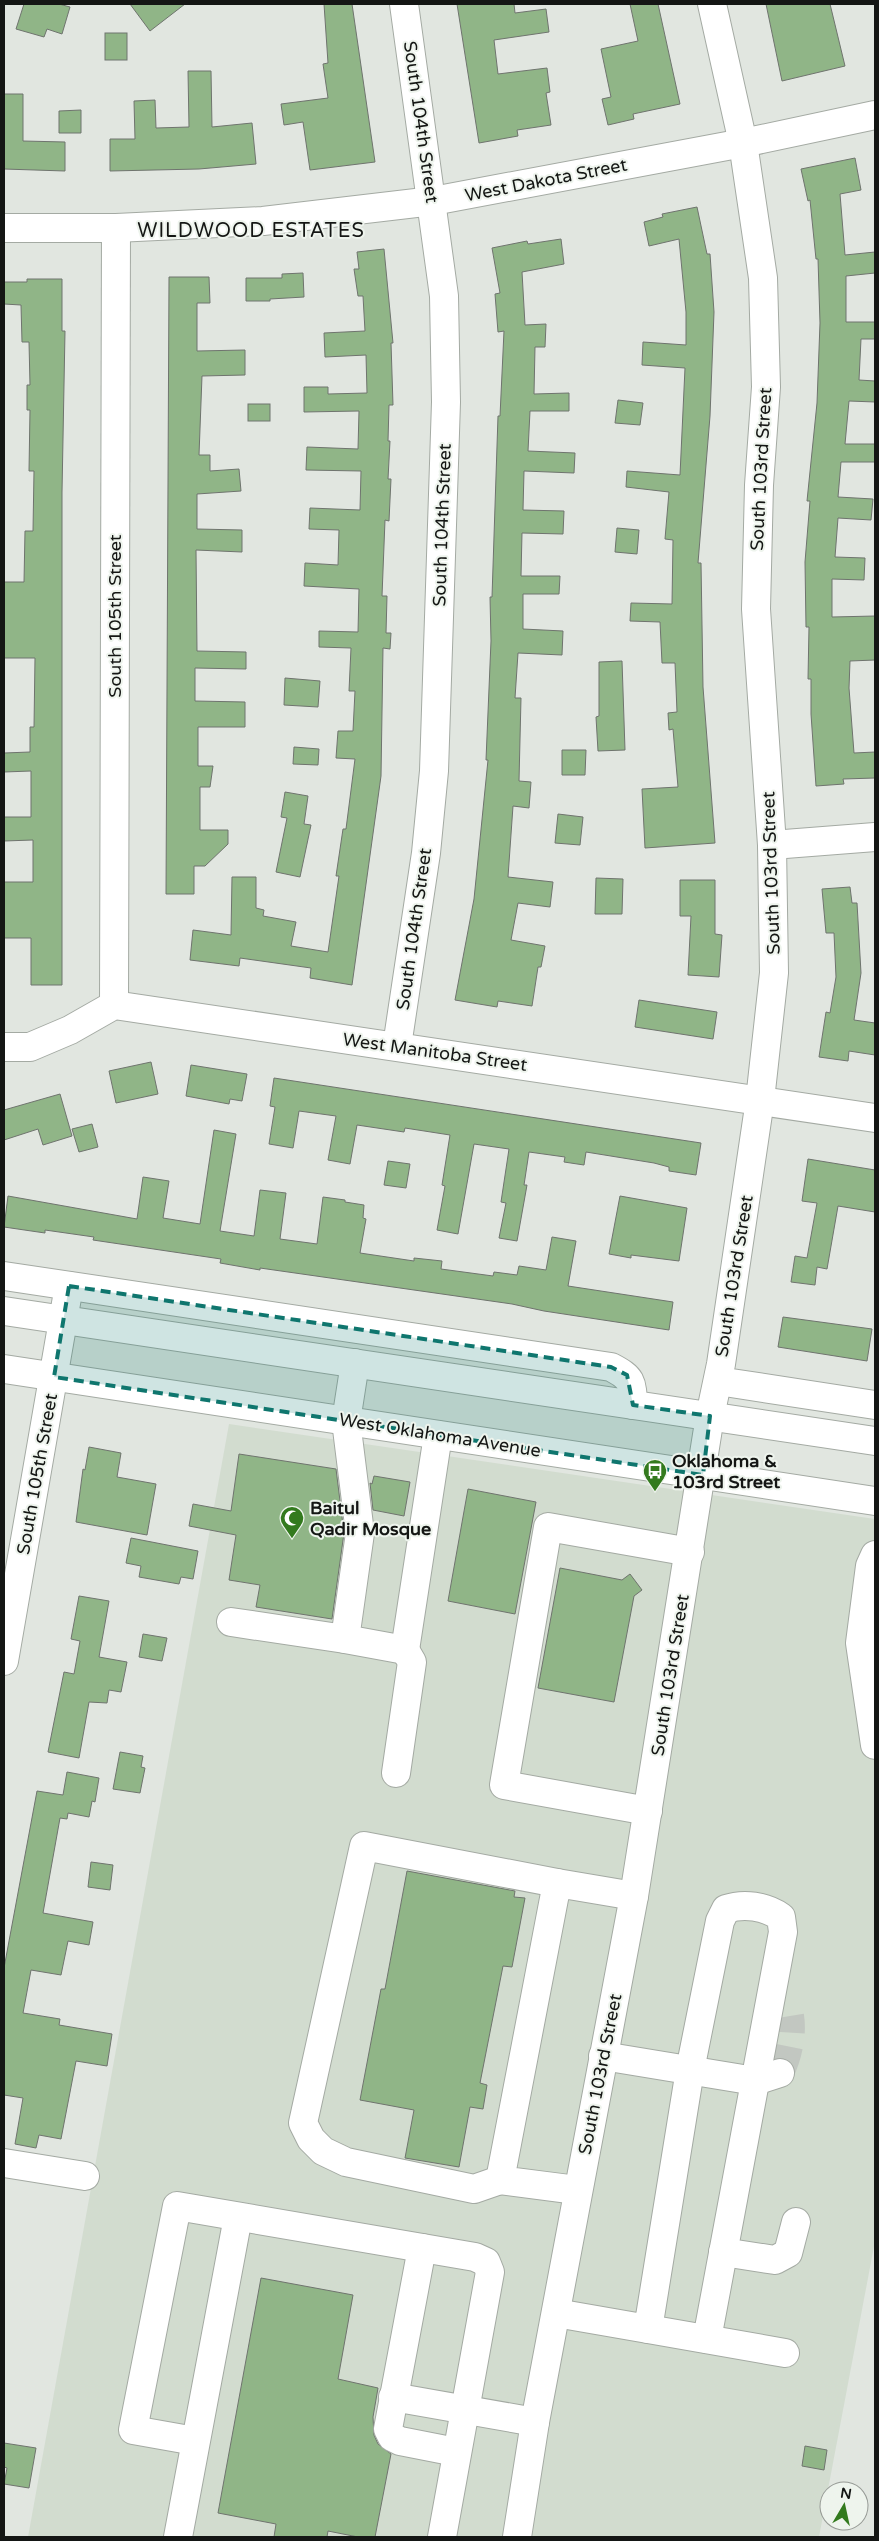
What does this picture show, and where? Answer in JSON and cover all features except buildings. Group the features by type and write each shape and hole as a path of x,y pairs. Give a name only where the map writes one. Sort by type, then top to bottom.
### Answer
{"street":[{"name":"South 104th Street","path":"397,1046 426,853 434,771 446,402 444,296 433,201 404,4"},
{"name":"South 103rd Street","path":"517,2537 535,2422 577,2190 634,1896 648,1812 710,1416 718,1381 760,1100 774,973 772,845 756,610 759,485 766,387 764,278 743,143 712,4"},
{"name":"West Dakota Street","path":"4,228 116,228 263,221 433,201 743,143 875,115"},
{"name":"South 105th Street","path":"114,1005 116,228"},
{"path":"772,845 875,837"},
{"path":"4,1047 30,1047 70,1030 114,1005"},
{"name":"West Manitoba Street","path":"114,1005 875,1118"},
{"path":"4,1276 611,1367 627,1376 632,1388 633,1405"},
{"name":"South 105th Street","path":"4,1661 12,1570 54,1377 69,1286"},
{"path":"4,1311 875,1441"},
{"path":"345,1639 360,1533 346,1421 356,1363"},
{"name":"West Oklahoma Avenue","path":"4,1369 875,1501"},
{"path":"718,1381 875,1405"},
{"path":"396,1773 412,1662 405,1650 438,1435"},
{"path":"648,1812 504,1785 548,1527 690,1552"},
{"path":"875,1555 870,1566 860,1643 875,1745"},
{"path":"231,1622 405,1650"},
{"path":"577,2190 500,2180 474,2189 346,2162 323,2151 311,2139 303,2123 364,1846 634,1896"},
{"path":"500,2180 557,1883"},
{"path":"648,2329 690,2070 720,1921 726,1909 739,1904 771,1910 781,1917 783,1932 771,1995 767,2077 723,2252 707,2339"},
{"path":"771,1995 790,2016"},
{"path":"603,2056 690,2070 767,2077"},
{"path":"4,2163 85,2176"},
{"path":"196,2441 133,2430 177,2206 475,2257 486,2262 490,2272 463,2410 442,2537"},
{"path":"178,2537 238,2216"},
{"path":"723,2252 775,2260 788,2253 796,2222"},
{"path":"422,2248 388,2429 392,2437 456,2452"},
{"path":"556,2312 785,2353"},
{"path":"393,2397 535,2422"}],"highlighted area":[{"path":"69,1286 611,1367 627,1375 633,1405 710,1416 703,1475 54,1377"}],"shaded area":[{"path":"229,1424 875,1519 875,2241 830,2481 819,2481 819,2537 28,2537"}],"tunnel":[{"path":"780,2073 789,2045 791,2031 790,2016"}],"place":[{"name":"Oklahoma & 103rd Street","path":"655,1492"},
{"name":"Baitul Qadir Mosque","path":"292,1539"}],"district":[{"name":"WILDWOOD ESTATES","path":"251,230"}]}
